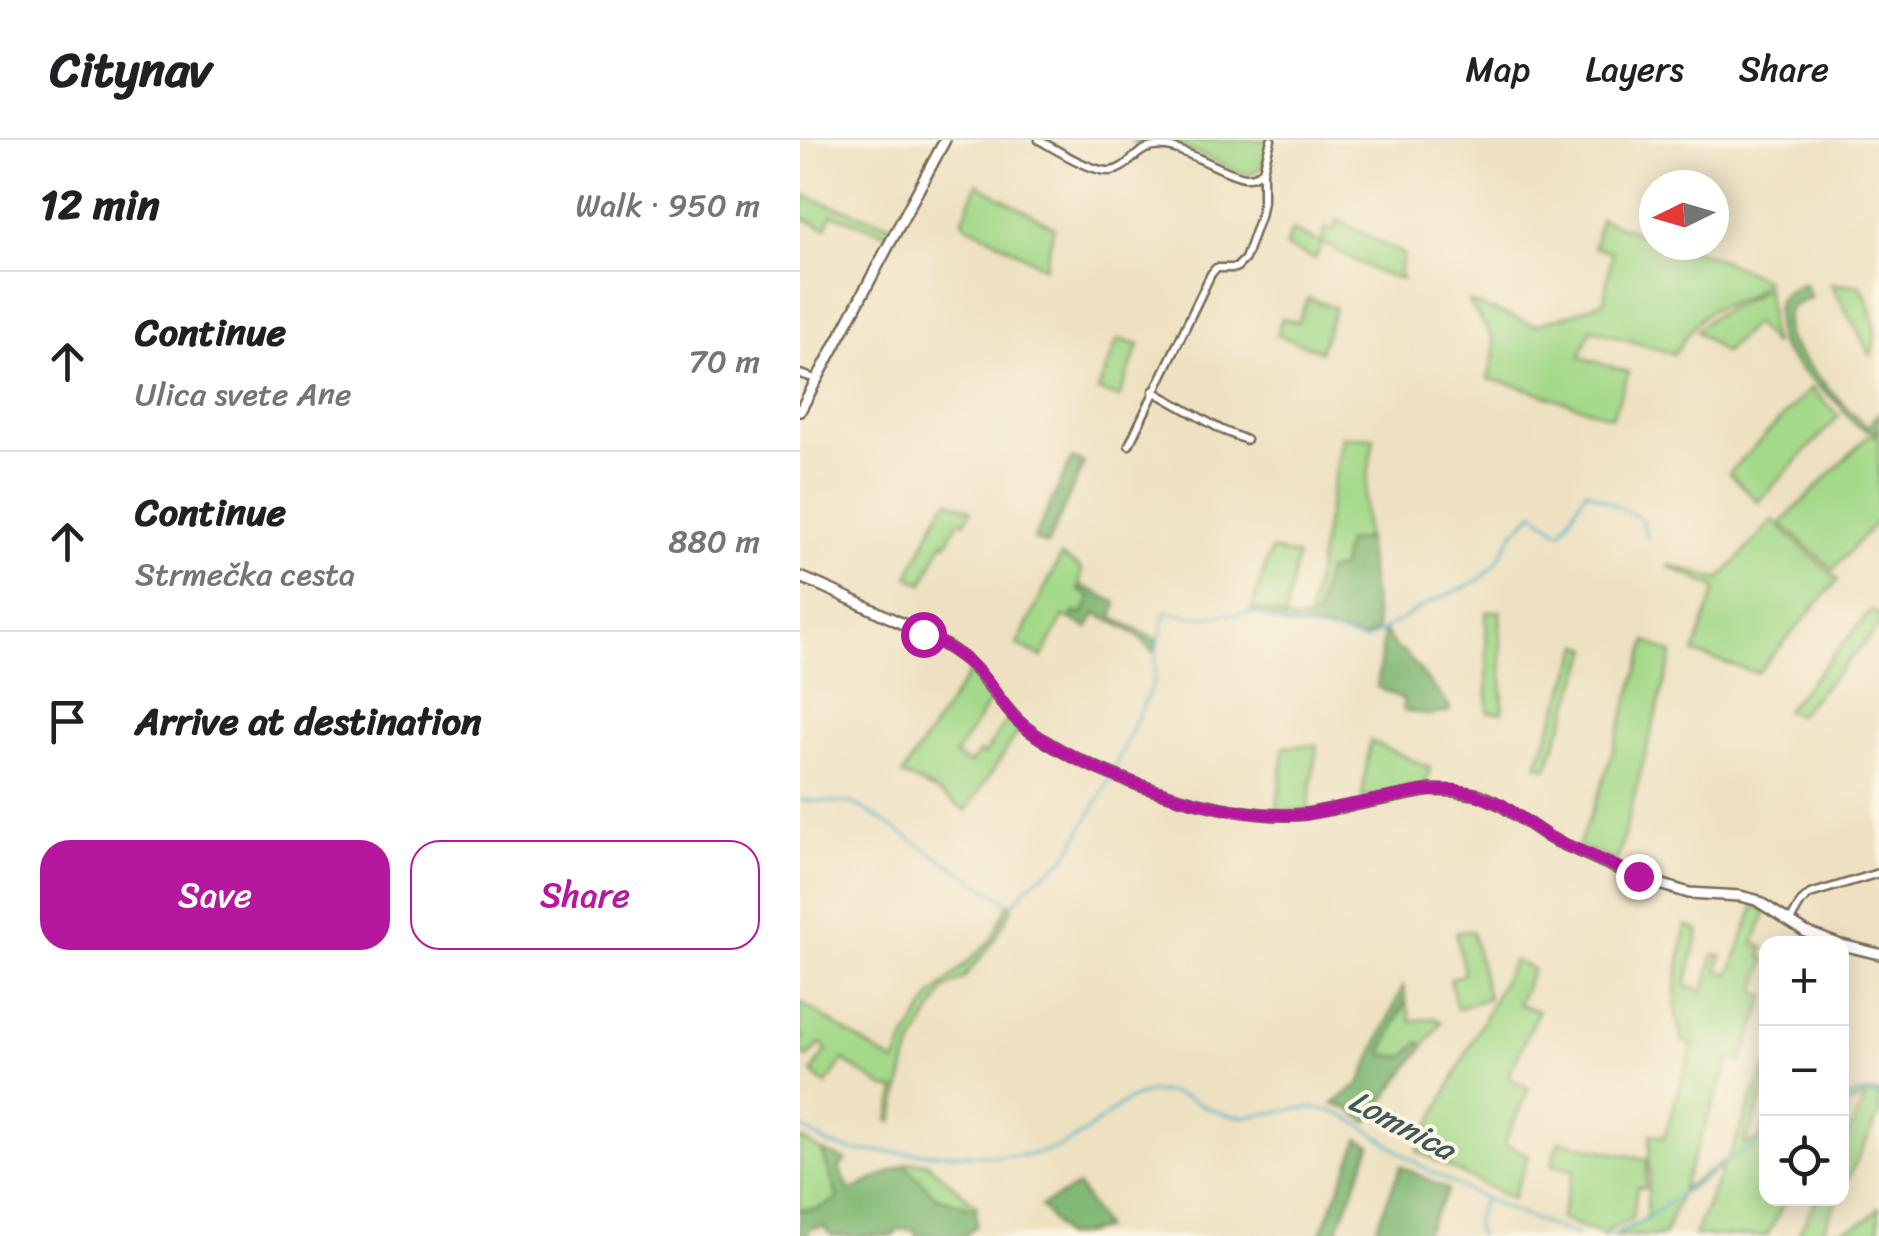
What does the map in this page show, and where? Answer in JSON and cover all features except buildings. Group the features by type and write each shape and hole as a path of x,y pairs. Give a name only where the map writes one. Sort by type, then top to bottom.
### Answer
{"street":[{"path":"800,411 945,140"},
{"path":"1039,140 1104,170 1118,169 1148,148 1166,147 1242,177 1264,195"},
{"path":"1129,445 1211,274 1216,268 1232,269 1242,264 1253,240 1264,195 1264,170 1271,140"},
{"path":"1242,177 1252,177 1264,170"},
{"path":"800,374 816,379"},
{"path":"1153,391 1246,440"},
{"path":"800,577 939,642 972,665 1029,730 1080,760 1152,790 1200,803 1286,816 1431,790 1475,794 1502,805 1550,838 1638,876 1689,893 1751,899 1817,936"},
{"path":"1790,921 1810,894 1879,872"},
{"path":"1849,946 1879,954"}],"green space":[{"path":"1129,140 1268,140 1262,167 1251,174 1178,147"},
{"path":"977,184 1054,227 1045,267 962,222"},
{"path":"805,196 894,226 890,235 832,214 826,228 800,217"},
{"path":"1600,219 1639,233 1639,260 1722,260 1766,280 1753,293 1704,315 1674,354 1591,329 1580,357 1629,372 1612,417 1488,379 1494,345 1469,302 1535,325 1604,301 1612,252 1594,247"},
{"path":"1338,220 1404,255 1399,272 1402,279 1381,274 1322,243 1315,259 1285,247 1292,230 1321,243 1326,228 1333,231"},
{"path":"1804,283 1811,297 1787,312 1787,336 1867,426 1879,413 1879,433 1854,423 1781,347 1777,332 1778,301 1785,292"},
{"path":"1831,284 1860,285 1873,320 1871,355"},
{"path":"1766,287 1773,345 1754,323 1724,353 1696,331 1711,318"},
{"path":"1308,298 1335,308 1320,351 1276,334 1282,318 1298,322"},
{"path":"1118,339 1139,345 1119,398 1098,391"},
{"path":"1811,388 1839,416 1758,502 1729,473"},
{"path":"1869,435 1879,436 1879,518 1833,570 1781,523"},
{"path":"1342,437 1374,438 1365,500 1366,538 1346,542 1341,569 1326,571 1316,617 1308,620"},
{"path":"1072,458 1084,463 1047,545 1034,539"},
{"path":"949,500 971,510 965,522 959,520 947,543 943,541 923,584 908,577"},
{"path":"1773,520 1838,580 1757,673 1694,653 1716,588 1670,565 1719,580"},
{"path":"1366,538 1377,631 1362,639 1288,625 1251,612 1252,608 1295,621 1316,618 1326,571 1341,568 1346,542"},
{"path":"1271,550 1297,556 1285,618 1252,608"},
{"path":"1061,556 1082,569 1079,590 1092,597 1082,616 1064,616 1042,657 1017,645"},
{"path":"1081,585 1117,603 1113,617 1156,640 1155,652 1134,633 1096,614 1088,628 1071,619 1074,612 1083,615 1091,598 1079,590"},
{"path":"1872,610 1879,615 1879,627 1798,715 1785,711"},
{"path":"1500,611 1503,712 1488,712 1486,612"},
{"path":"1384,630 1397,651 1403,651 1450,707 1449,712 1429,715 1403,710 1403,699 1377,687"},
{"path":"1647,641 1672,654 1617,861 1578,846 1601,788"},
{"path":"1581,645 1590,648 1547,768 1537,765"},
{"path":"971,670 993,696 955,756 970,764 979,752 984,755 1009,716 1020,729 966,811 902,775"},
{"path":"1370,741 1430,768 1425,786 1362,798"},
{"path":"1317,745 1308,810 1277,811 1284,747"},
{"path":"1755,904 1767,910 1754,943 1759,945 1759,1014 1741,1062 1730,1060 1681,1190 1728,1159 1759,1083 1759,1107 1744,1145 1759,1138 1759,1206 1782,1206 1767,1236 1694,1236 1723,1166 1680,1194 1664,1236 1614,1236 1646,1219 1651,1134 1664,1137 1693,1045 1683,1042 1676,1015 1676,987 1686,925 1699,932 1686,986 1704,991 1714,954 1722,956 1718,971 1730,974"},
{"path":"1008,905 1012,908 994,941 963,979 945,989 914,1043 893,1122 889,1120 896,1090 883,1087 843,1060 826,1085 812,1072 827,1050 820,1044 808,1058 800,1051 804,1037 800,1033 800,1002 895,1063 932,996 991,940"},
{"path":"1472,931 1488,998 1457,1009 1450,979 1464,974 1456,933"},
{"path":"1513,961 1533,969 1518,1004 1538,1011 1508,1077 1529,1088 1504,1144 1529,1155 1512,1199 1417,1151"},
{"path":"1403,986 1406,1000 1382,1054 1405,1057 1419,1042 1424,1046 1368,1122 1333,1104 1360,1084"},
{"path":"1406,1000 1411,1021 1434,1018 1441,1022 1424,1046 1419,1042 1405,1057 1381,1055"},
{"path":"1879,1093 1879,1115 1849,1177 1849,1132 1865,1099 1849,1104 1849,1098"},
{"path":"800,1138 822,1151 838,1199 815,1209 800,1209"},
{"path":"1359,1139 1371,1145 1335,1236 1320,1236"},
{"path":"1559,1141 1647,1160 1645,1188 1637,1187 1632,1219 1609,1230 1606,1236 1560,1219 1574,1170 1551,1165"},
{"path":"822,1151 846,1160 839,1168 850,1191 905,1165 936,1197 976,1209 977,1225 965,1236 916,1236 915,1229 896,1230 895,1235 886,1236 832,1236 824,1227 810,1228 807,1236 800,1236 800,1209 815,1209 838,1199"},
{"path":"926,1162 976,1209 936,1197 905,1165"},
{"path":"1401,1166 1448,1190 1423,1236 1373,1236"},
{"path":"1078,1186 1104,1228 1064,1236 1041,1206"},
{"path":"1813,1206 1834,1206 1821,1233 1862,1222 1879,1206 1879,1236 1797,1236"}],"waterway":[{"path":"1114,769 1154,681 1157,645 1166,612 1197,617 1248,613 1287,626 1365,641 1427,604 1478,581 1496,564 1513,533 1534,512 1561,533 1586,490 1641,519 1647,537"},
{"path":"800,800 861,807 1012,905 1029,885 1066,858 1110,779"},
{"name":"Lomnica","path":"800,1127 828,1144 854,1151 1015,1156 1068,1143 1128,1100 1149,1093 1172,1093 1229,1115 1254,1116 1315,1108 1350,1119 1418,1164 1476,1195 1578,1236"},
{"path":"1849,1099 1879,1095"},
{"path":"1611,1236 1650,1216 1728,1160 1759,1144"},
{"path":"1478,1236 1474,1224 1483,1200"}],"route":[{"path":"923,634 967,660 1014,717 1040,737 1080,760 1152,790 1200,803 1286,816 1431,790 1454,790 1493,800 1550,838 1638,876"}]}
